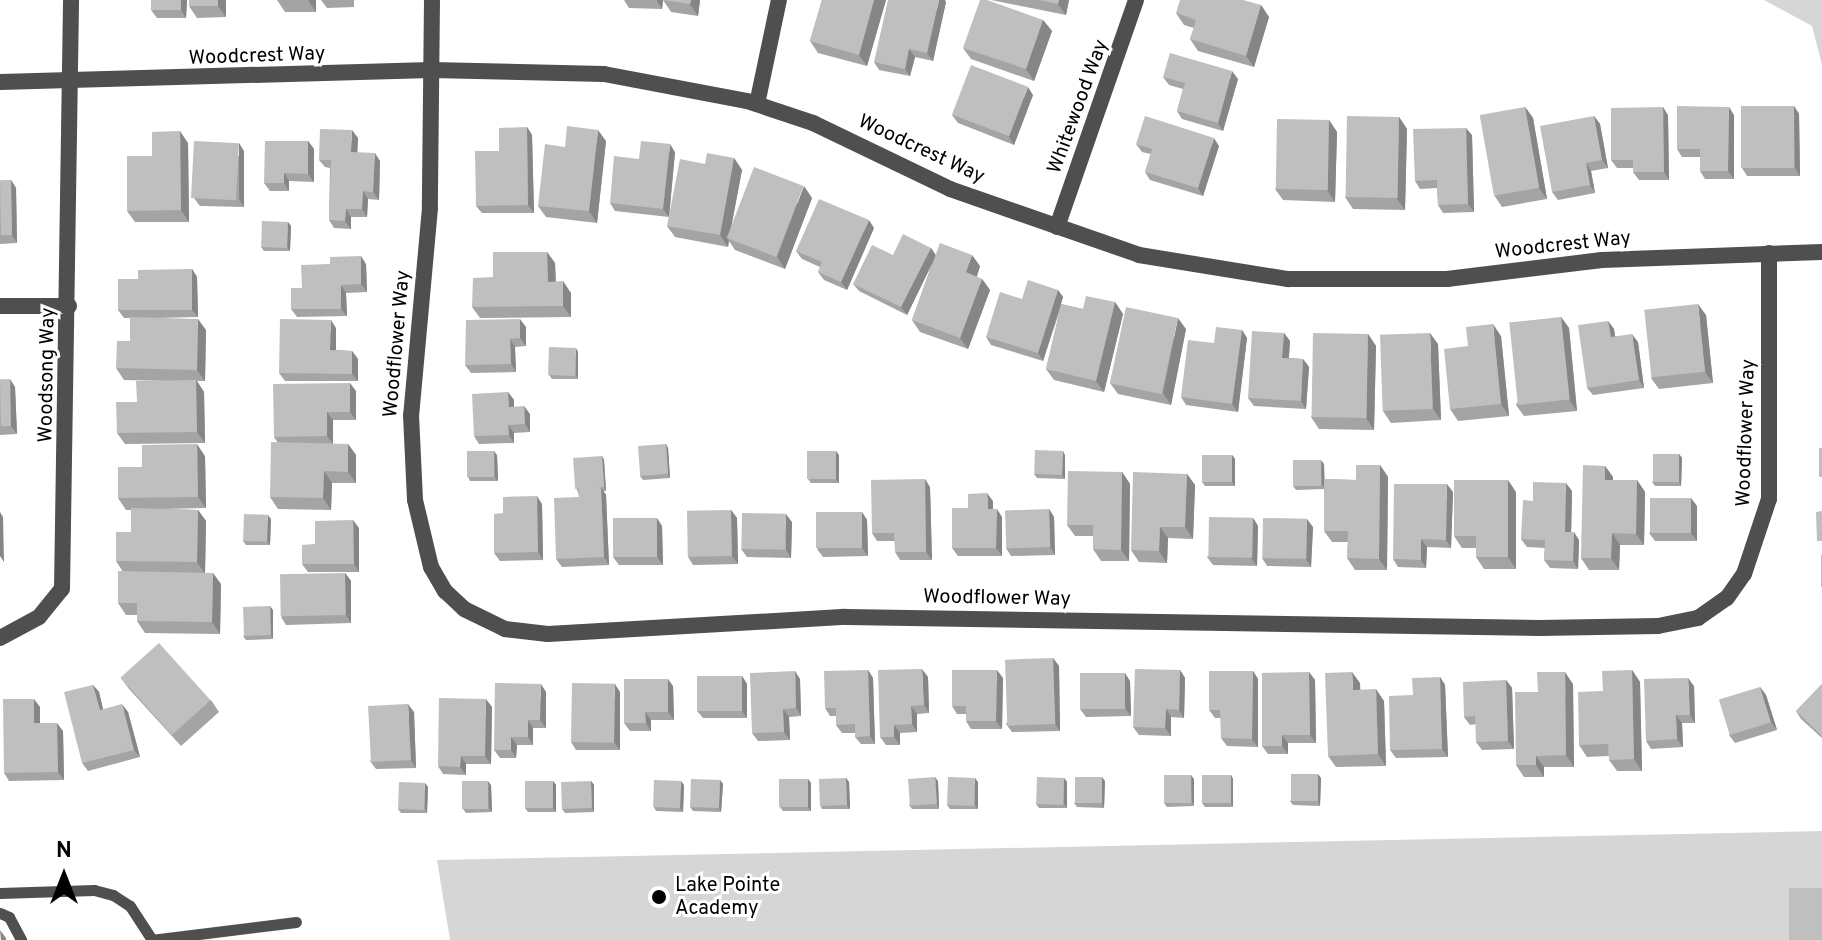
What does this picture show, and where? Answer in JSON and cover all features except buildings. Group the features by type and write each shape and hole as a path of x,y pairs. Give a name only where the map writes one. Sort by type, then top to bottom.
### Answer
{"street":[{"name":"Woodsong Way","path":"0,638 39,617 62,589 69,306 71,0"},
{"path":"431,70 432,0"},
{"path":"757,104 779,0"},
{"name":"Whitewood Way","path":"1057,227 1136,0"},
{"name":"Woodcrest Way","path":"0,82 431,70 593,73 757,104 883,153 950,189 1170,263 1302,279 1447,279 1602,260 1822,252"},
{"name":"Woodflower Way","path":"431,70 430,208 411,415 415,500 431,567 445,591 464,609 505,629 548,634 846,617 1539,628 1658,626 1698,618 1727,598 1744,574 1769,499 1769,253"},
{"path":"0,306 69,306"}],"lane":[{"path":"0,893 94,890 113,895 130,906 151,939 296,922"},
{"path":"0,913 9,917 21,940"}],"shaded area":[{"path":"1764,0 1822,0 1822,65 1812,26"},
{"path":"1822,831 1822,940 450,940 437,860"}],"place":[{"name":"Lake Pointe Academy","path":"659,897"}]}
